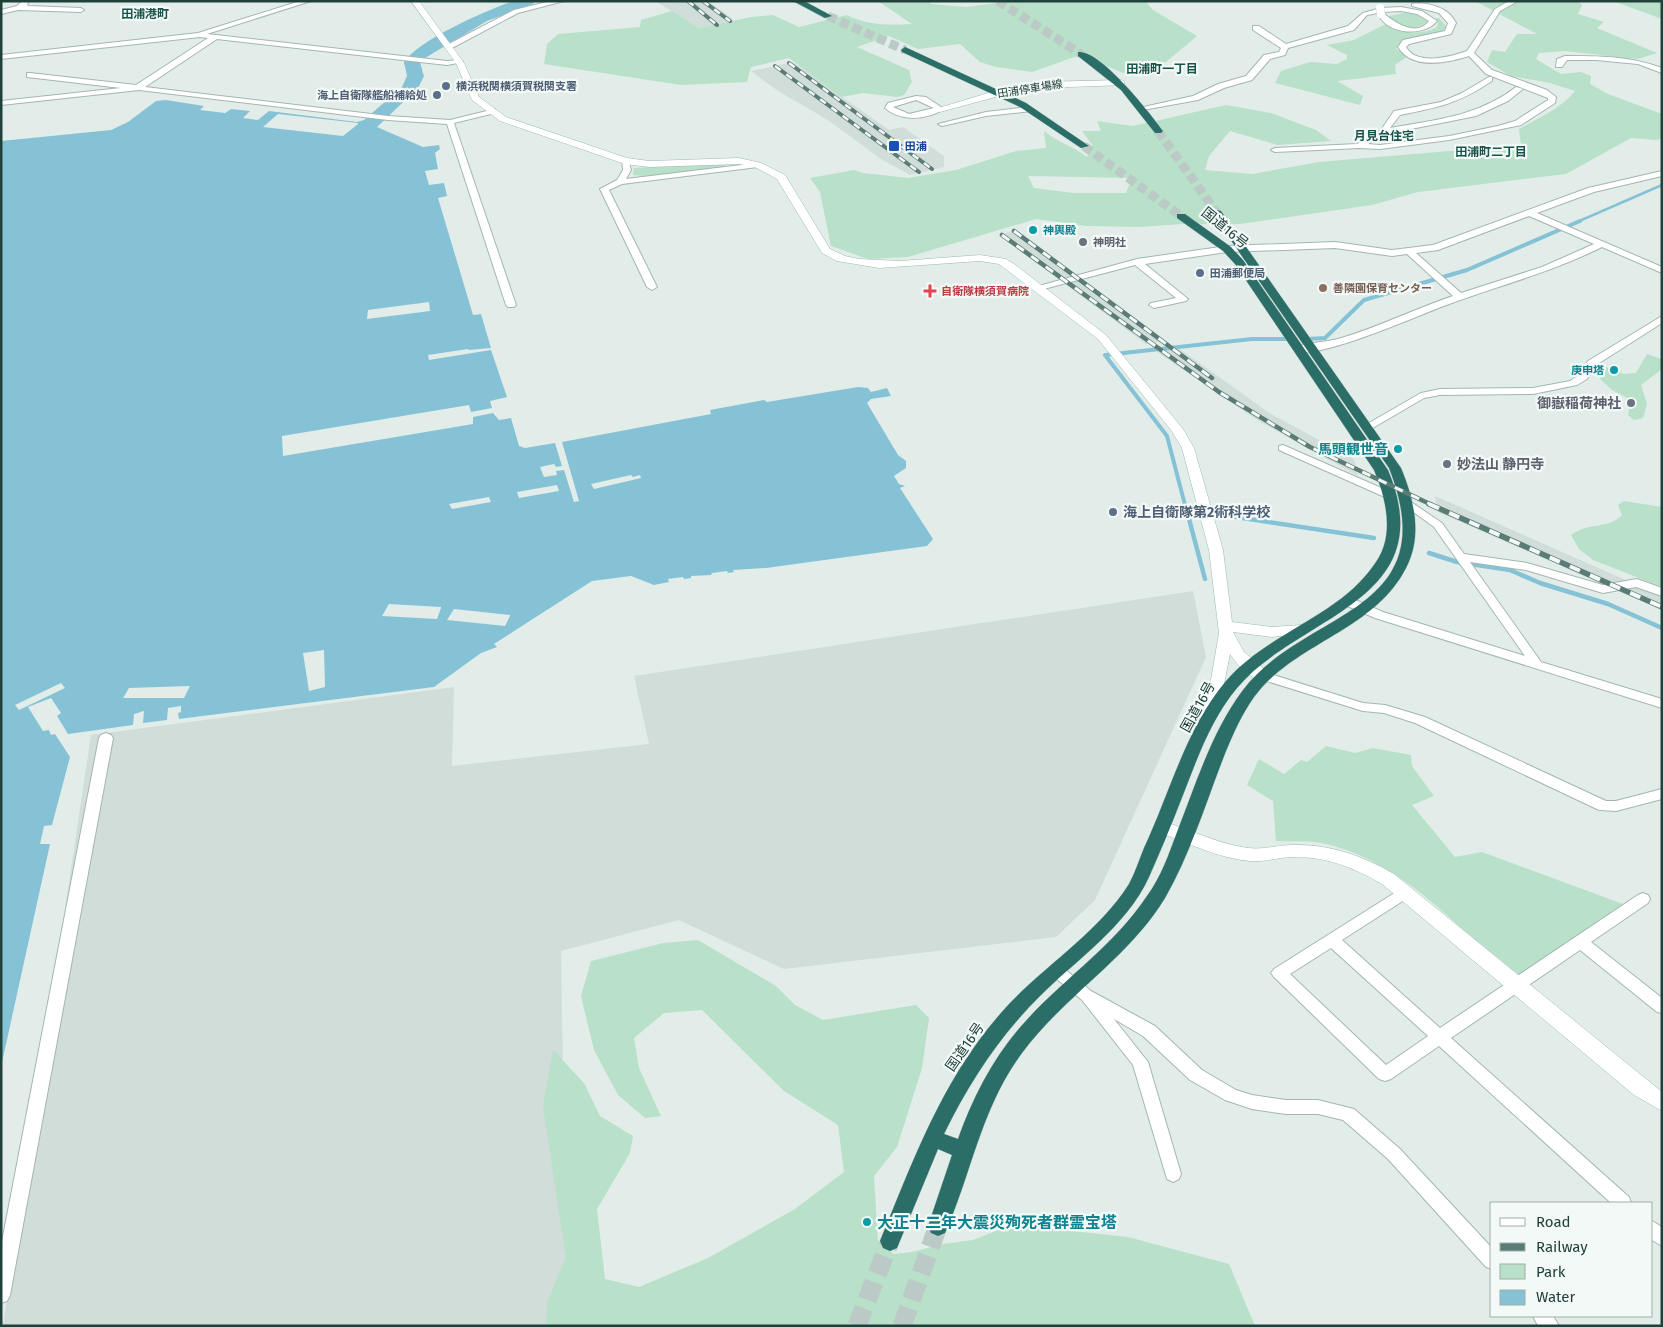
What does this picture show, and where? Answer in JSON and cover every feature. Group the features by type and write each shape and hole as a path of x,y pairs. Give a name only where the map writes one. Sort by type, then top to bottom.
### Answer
{"highway":[{"path":"796,1 828,16"},
{"path":"905,50 1030,109 1084,146"},
{"path":"1081,54 1105,69 1121,83 1143,108 1158,131"},
{"name":"国道16号","path":"890,1241 941,1117 975,1060 992,1036 1056,970 1104,926 1134,890 1164,828 1209,718 1222,696 1261,655 1349,602 1373,579 1386,559 1393,538 1391,496 1381,470 1217,212"},
{"name":"国道16号","path":"938,1226 965,1151 1001,1067 1030,1028 1081,990 1154,901 1175,859 1229,726 1240,706 1264,676 1278,664 1365,608 1388,586 1399,569 1407,549 1408,503 1395,468 1367,428 1239,262 1227,249 1182,216"},
{"path":"932,1138 965,1151"}],"street":[{"path":"19,8 26,1"},
{"path":"1,12 42,1"},
{"path":"189,36 308,1"},
{"path":"415,1 459,62 475,98 503,118 625,161 649,164 739,161 758,165 781,177 826,251 836,257 846,261 877,264 980,258 992,259 1010,266 1102,337 1181,435 1188,448 1216,550 1225,629 1219,680 1209,718"},
{"path":"445,42 516,11 561,1"},
{"path":"1256,28 1285,46 1350,28 1365,14 1412,11 1422,13 1433,21 1424,28 1406,29 1388,22 1380,11 1394,4 1420,6 1441,11 1451,18 1452,23 1448,32 1406,42 1402,48 1406,54 1434,61 1453,59 1470,53 1497,10 1515,1"},
{"path":"1,2 19,8 81,10"},
{"path":"3,55 189,36 215,37 447,63 459,62"},
{"path":"1,103 136,89 215,37"},
{"path":"1143,108 1197,97 1221,86 1249,78 1266,58 1284,52 1285,46"},
{"path":"1275,150 1415,144 1499,128 1518,122 1552,101 1552,97 1544,92 1489,72 1470,53"},
{"path":"1559,65 1566,58 1596,58 1639,62 1662,70"},
{"path":"30,75 388,118 450,122 492,111"},
{"path":"1384,132 1397,113 1444,104 1465,95 1489,80"},
{"name":"田浦停車場線","path":"940,109 998,93 1042,85 1121,83"},
{"path":"1359,146 1384,132 1472,115 1508,100 1519,89"},
{"path":"940,109 909,117 902,116 889,108 891,105 923,98 940,109 956,121"},
{"path":"942,124 1003,111 1030,109"},
{"path":"450,122 511,305"},
{"path":"620,182 627,170 625,161"},
{"path":"652,287 604,189 620,182 758,165"},
{"path":"1040,288 1137,262 1227,249 1335,245 1392,253 1411,253 1435,248 1591,190 1662,173"},
{"path":"1529,214 1662,270"},
{"path":"1301,343 1338,344 1460,297 1572,260 1602,244"},
{"path":"1411,253 1460,297"},
{"path":"1137,262 1183,299 1154,305"},
{"path":"1367,428 1421,396 1430,394 1507,390 1533,391 1573,383 1583,377 1592,363 1662,319"},
{"path":"1283,448 1391,496"},
{"path":"1408,503 1438,525 1535,662"},
{"path":"1462,557 1527,567 1603,589 1637,583 1662,592"},
{"path":"1349,602 1379,615 1535,662 1662,704"},
{"path":"1225,629 1281,633 1301,630"},
{"path":"1225,629 1238,655 1249,667 1264,676 1343,702 1363,707 1385,709 1420,720 1604,806 1616,806 1662,794"},
{"path":"1,1295 106,738"},
{"path":"1164,828 1246,854 1260,855 1290,851 1319,852 1342,856 1363,863 1388,879 1516,987 1641,1089 1662,1103"},
{"path":"1404,893 1279,973 1385,1074 1438,1036 1516,987 1643,899"},
{"path":"1332,940 1623,1202"},
{"path":"1580,942 1662,1007"},
{"path":"1056,970 1081,990 1150,1031 1196,1075 1232,1094 1252,1102 1286,1108 1318,1107 1348,1114 1394,1154 1490,1259"},
{"path":"1081,990 1140,1062 1173,1174"}],"shaded area":[{"path":"655,1 708,1 734,20 699,28"},
{"path":"793,62 889,130 903,127 944,156 944,167 910,175 881,159 828,120 778,91 751,71"},
{"path":"1017,230 1166,341 1146,344 999,235"},
{"path":"1169,347 1177,347 1271,414 1354,459 1358,476 1257,420 1157,352"},
{"path":"1435,496 1662,596 1662,610 1438,512"},
{"path":"1193,591 1206,657 1095,900 1056,937 784,969 679,920 561,951 567,1326 3,1326 91,735 454,687 452,766 649,744 634,676"}],"green space":[{"path":"878,1 929,1 931,4 967,7 1011,1 1145,1 1153,10 1197,36 1166,62 1123,73 1080,55 1032,72 996,67 980,62 960,44 918,49 889,36 857,47 909,70 912,82 904,95 897,97 863,93 841,97 789,58 751,67 747,82 681,85 544,64 547,44 558,34 640,27 641,20 672,11 699,28 751,17 773,15 799,27 847,15 871,23 912,24"},
{"path":"1475,1 1578,1 1582,5 1578,14 1604,22 1597,28 1657,53 1638,59 1565,51 1539,53 1536,59 1561,74 1581,72 1591,76 1590,84 1608,94 1662,114 1662,138 1657,140 1631,138 1566,174 1418,192 1372,205 1240,224 1182,224 1139,227 1087,226 1036,219 908,257 868,259 831,246 820,192 810,178 854,170 863,173 908,178 956,170 1016,151 1046,148 1044,131 1087,157 1093,146 1082,131 1101,131 1097,121 1133,126 1226,105 1271,113 1316,130 1331,141 1278,145 1230,131 1209,156 1205,170 1252,174 1319,162 1521,145 1519,129 1557,108 1575,91 1550,83 1511,76 1487,62 1492,50 1505,52 1517,34 1537,34","holes":["1028,176 1132,178 1126,193 1073,193 1034,188"]},
{"path":"1613,1 1662,1 1662,19"},
{"path":"1404,13 1420,16 1427,22 1418,27 1406,27 1396,24 1389,16"},
{"path":"1439,18 1446,26 1443,31 1407,40 1396,49 1408,56 1395,65 1396,74 1337,81 1363,96 1360,105 1275,83 1281,71 1310,62 1337,64 1347,59 1347,55 1327,45 1354,40 1386,24 1398,30 1424,32 1437,27 1438,23 1434,19"},
{"path":"725,163 724,167 645,176 633,175 634,168"},
{"path":"1647,354 1662,359 1662,369 1641,385 1647,404 1643,418 1634,420 1628,415 1631,400 1612,390 1600,379 1606,367 1624,374 1636,373"},
{"path":"1624,501 1662,507 1662,587 1593,560 1579,549 1571,535 1585,528 1617,520 1622,515 1618,505"},
{"path":"1326,746 1355,753 1373,748 1411,755 1412,766 1434,796 1412,805 1455,857 1482,852 1623,904 1516,980 1452,919 1405,881 1380,866 1354,853 1326,844 1276,841 1273,801 1247,785 1259,759 1284,774 1301,760 1307,762"},
{"path":"698,940 776,986 795,1005 823,1020 916,1005 929,1018 922,1068 897,1147 874,1176 878,1241 894,1254 973,1240 1006,1227 1052,1229 1128,1237 1229,1264 1255,1326 546,1326 547,1303 566,1257 543,1107 553,1050 584,1083 600,1116 633,1136 630,1153 597,1209 605,1279 639,1287 708,1258 795,1209 844,1172 838,1125 784,1091 702,1010 664,1013 634,1038 639,1068 661,1116 645,1118 618,1095 594,1050 581,996 591,961 663,943"}],"water":[{"path":"435,40 441,47 428,55 420,64 424,76 418,88 377,127 423,147 439,145 440,149 435,153 438,169 425,171 429,185 444,183 447,196 438,198 473,315 481,314 491,348 468,349 428,355 429,360 491,350 507,397 490,401 492,408 471,412 469,405 282,436 283,456 473,424 473,417 493,413 499,420 511,418 519,446 525,448 555,443 562,466 556,467 554,464 540,467 544,477 557,475 556,471 564,470 574,502 579,501 562,442 711,414 710,410 764,400 767,402 858,387 868,388 871,392 887,388 891,396 871,399 867,403 898,455 906,461 906,468 894,476 899,484 905,486 900,488 933,539 927,546 766,568 733,570 734,572 712,573 711,575 691,576 691,578 684,579 683,577 668,579 669,582 654,585 631,576 592,581 494,644 497,647 481,653 434,687 179,719 178,713 181,712 181,706 168,708 167,720 143,723 144,711 134,714 133,725 68,734 57,716 61,713 51,698 28,707 43,731 49,730 51,735 55,734 70,757 52,825 44,826 40,844 50,844 1,1067 1,141 111,130 128,122 156,101 166,100 204,106 200,110 225,113 231,109 250,111 243,118 258,120 269,111 357,122 364,120 402,87 407,76 404,62 412,54","holes":["278,114 358,123 343,136 263,127","429,302 430,311 367,319 368,310","631,475 633,477 640,475 641,478 594,489 591,484","557,485 559,491 519,498 517,492","489,497 491,502 452,509 449,504","389,604 441,607 437,619 382,616","454,609 510,615 505,626 447,620","324,650 325,687 309,691 303,653","61,683 65,688 19,710 15,705","190,686 184,698 123,698 129,688"]}],"waterway":[{"path":"414,69 412,62 419,55 482,18 528,1"},
{"path":"1577,222 1662,185"},
{"path":"1306,339 1325,338 1364,300 1467,270 1580,221"},
{"path":"1185,505 1167,436 1105,355 1252,339 1291,339"},
{"path":"1185,504 1205,579"},
{"path":"1223,515 1374,538"},
{"path":"1429,553 1457,562 1510,570 1540,583 1608,604 1662,628"}],"tunnel":[{"path":"998,1 1081,54"},
{"path":"828,16 905,50"},
{"path":"1158,131 1217,213"},
{"path":"1084,146 1181,216"},
{"path":"902,1326 938,1226"},
{"path":"857,1326 890,1241"}],"railway":[{"path":"688,1 717,25"},
{"path":"703,1 730,21"},
{"path":"789,63 932,169"},
{"path":"775,66 919,172"},
{"path":"1014,231 1212,378"},
{"path":"1002,235 1219,392 1310,447 1432,505"},
{"path":"1429,504 1662,607"}],"place":[{"name":"横浜税関横須賀税関支署","path":"446,86"},
{"name":"海上自衛隊艦船補給処","path":"437,95"},
{"name":"田浦","path":"894,146"},
{"name":"神輿殿","path":"1033,230"},
{"name":"神明社","path":"1083,242"},
{"name":"田浦郵便局","path":"1200,273"},
{"name":"善隣園保育センター","path":"1323,288"},
{"name":"自衛隊横須賀病院","path":"930,291"},
{"name":"庚申塔","path":"1614,370"},
{"name":"御嶽稲荷神社","path":"1631,403"},
{"name":"馬頭観世音","path":"1398,449"},
{"name":"妙法山 静円寺","path":"1447,464"},
{"name":"海上自衛隊第2術科学校","path":"1113,512"},
{"name":"大正十二年大震災殉死者群霊宝塔","path":"867,1222"}],"district":[{"name":"田浦港町","path":"145,14"},
{"name":"田浦町一丁目","path":"1162,69"},
{"name":"月見台住宅","path":"1384,136"},
{"name":"田浦町二丁目","path":"1491,152"}]}
